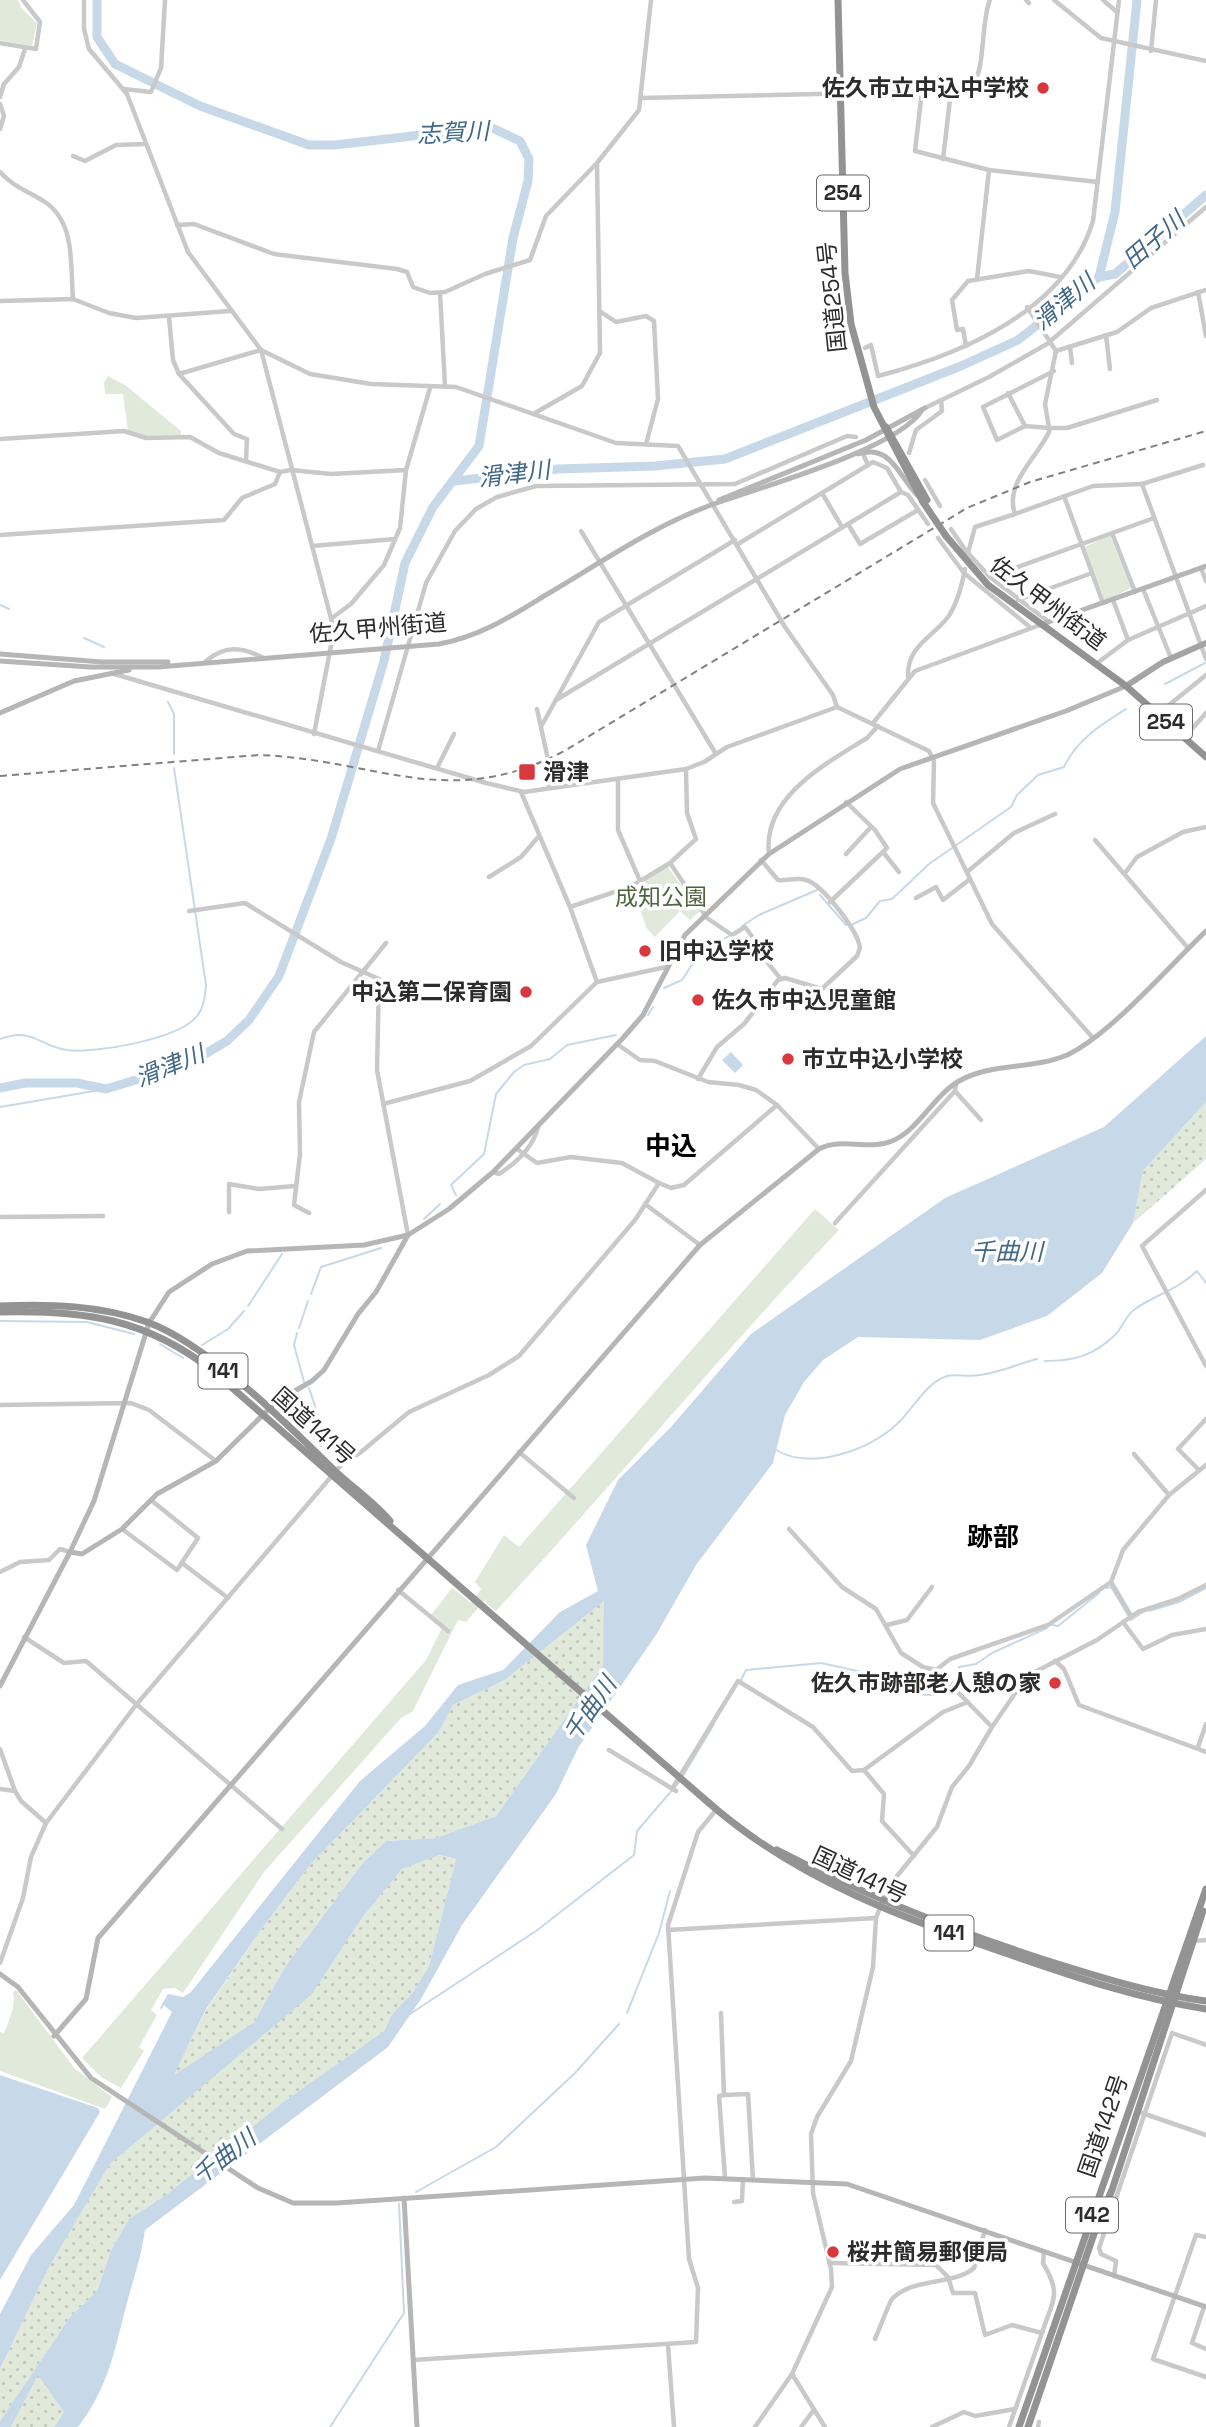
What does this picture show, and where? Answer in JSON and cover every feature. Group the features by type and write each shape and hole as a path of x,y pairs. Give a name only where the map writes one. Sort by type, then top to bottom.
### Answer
{"highway":[{"name":"国道254号","path":"838,0 845,274 850,324 865,384 887,433"},
{"name":"佐久甲州街道","path":"887,433 922,503 988,585 1126,686 1206,756"},
{"name":"国道141号","path":"0,1306 94,1307 193,1346 474,1599 745,1833 881,1904 1171,2000"},
{"name":"国道141号","path":"0,1312 92,1315 148,1327 185,1350 251,1405 265,1412"},
{"path":"1171,2000 1206,1889"},
{"path":"1171,2000 1206,1903"},
{"name":"141","path":"1171,2000 1206,2001"},
{"name":"141","path":"1171,2000 1206,2008"},
{"name":"国道142号","path":"1028,2427 1079,2265 1141,2113 1171,2000"},
{"name":"国道142号","path":"1019,2427 1079,2265 1171,2000"}],"main road":[{"path":"1126,686 1171,658 1203,645"}],"street":[{"path":"0,43 36,49 40,22 23,0"},
{"path":"84,0 84,29 89,49 124,89 190,256 261,351 335,636 314,734"},
{"path":"124,89 151,92 161,68 165,0"},
{"path":"177,225 194,224 274,254 407,272 415,288 440,293 525,262 533,256 546,216 597,163 635,116 642,98 651,0"},
{"path":"642,98 951,91 968,86 976,79 984,40 982,23 990,0"},
{"path":"1054,0 1085,28 1113,42 1206,61"},
{"path":"1103,0 1118,12"},
{"path":"864,348 871,345 878,376 918,365 966,346 1027,308 1073,266 1088,237 1098,182 1119,0"},
{"path":"1151,51 1156,0"},
{"path":"0,97 4,84 19,66 26,48"},
{"path":"922,91 915,151 989,170 1098,182"},
{"path":"943,159 951,91"},
{"path":"0,104 4,116 0,129"},
{"path":"73,156 85,161 116,145 147,144"},
{"path":"534,414 582,386 601,347 597,163"},
{"path":"976,279 989,170"},
{"path":"0,172 15,188 52,208 67,228 73,299"},
{"path":"887,433 909,425 923,409 989,377 1050,341 1206,207"},
{"path":"966,346 963,329 957,330 953,297 968,281 1037,271 1060,277"},
{"path":"1056,351 1127,328 1151,309 1206,290"},
{"path":"1198,292 1206,336"},
{"path":"440,293 444,386"},
{"path":"0,301 73,299 121,316 169,317 231,311"},
{"path":"1015,514 1011,502 1014,488 1047,436 1049,428 1045,404 1054,372 1056,351 1027,308"},
{"path":"600,311 616,322 646,316 654,321 657,399 646,444"},
{"path":"169,317 173,360 179,374 234,434 247,439 246,460"},
{"path":"1106,335 1110,369"},
{"path":"1069,347 1072,363"},
{"path":"179,374 261,351 310,374 352,382 430,388 444,386 474,392 616,443 672,444 681,450 785,627 833,695 837,707"},
{"path":"1054,372 983,407 997,440 1025,426 1068,428 1157,400"},
{"path":"332,618 351,604 384,565 396,539 402,524 406,470 430,388"},
{"path":"1008,393 1025,426"},
{"path":"909,453 916,429 942,411 941,400"},
{"path":"0,439 124,431 146,438 190,437 219,453 280,472 291,470 331,474 406,470"},
{"name":"佐久甲州街道","path":"0,654 180,663 450,642 485,631 651,532 714,504 834,461 887,433"},
{"name":"佐久甲州街道","path":"714,504 727,495 887,433"},
{"path":"377,751 432,571 455,531 485,503 536,486 701,485 744,482 847,436 856,437"},
{"path":"834,461 865,452 881,453 890,458 922,503 928,524"},
{"path":"864,456 868,465"},
{"path":"541,725 599,622 626,606 868,465 877,462 887,465 901,492 922,503"},
{"path":"968,555 975,527 1093,486 1142,484 1203,465"},
{"path":"0,535 224,520 242,498 275,484 280,472"},
{"path":"925,480 940,506"},
{"path":"1142,484 1206,659"},
{"path":"822,492 842,527"},
{"path":"556,700 650,646 758,577 901,492"},
{"path":"1064,496 1103,604"},
{"path":"848,524 860,544 922,503"},
{"path":"990,577 1154,518"},
{"path":"581,531 716,754"},
{"path":"1112,533 1135,592"},
{"path":"945,534 990,577 1049,622"},
{"path":"945,534 965,571 1031,628"},
{"path":"312,546 396,539"},
{"path":"769,854 773,824 788,794 867,737 908,676 924,666 1203,567 1206,581"},
{"path":"908,676 909,667 921,641 949,614 965,571"},
{"path":"1018,600 1091,573"},
{"path":"1143,589 1171,658"},
{"path":"1113,600 1128,640"},
{"path":"1096,664 1128,640 1206,606"},
{"path":"206,661 219,650 245,649 262,657"},
{"name":"佐久甲州街道","path":"0,661 103,667 158,667 180,663"},
{"path":"0,713 120,662"},
{"path":"74,681 109,673 158,667"},
{"path":"109,673 520,791 686,769 745,740 777,731 824,709 837,707 925,749 932,756 932,800 996,930 1093,1038"},
{"path":"1158,714 1206,675"},
{"path":"0,1686 94,1501 148,1327 158,1306 169,1292 230,1256 270,1248 370,1244 408,1235 441,1214 493,1172 617,1044 643,1015 681,941 704,914 761,860 892,773 932,756 1066,711 1126,686"},
{"path":"537,709 550,788"},
{"path":"1184,738 1206,713"},
{"path":"437,768 454,734"},
{"path":"570,907 640,881 670,863 696,839 687,813 686,769"},
{"path":"618,779 618,830 640,881"},
{"path":"520,791 570,907 597,982"},
{"path":"830,902 888,846 846,802"},
{"path":"967,872 1014,834 1055,814"},
{"path":"846,854 871,827"},
{"path":"1125,873 1137,857 1173,837 1206,827"},
{"path":"489,877 521,857 539,836"},
{"path":"1095,840 1188,948"},
{"path":"883,852 899,872"},
{"path":"670,863 704,914 733,935 746,927 757,943 759,952 780,978 822,989 857,956 859,941 851,926 817,886 807,880 778,880 761,860"},
{"path":"916,898 936,887 943,900 970,879"},
{"path":"0,1572 20,1562 49,1560 60,1549 82,1554 122,1529 150,1499 216,1461 265,1412 324,1370 358,1314 376,1292 408,1235 377,1070 379,979 313,946 245,903 193,910"},
{"path":"54,2036 86,1999 98,1938 700,1245 819,1149 830,1144 878,1145 896,1139 940,1094 956,1083 990,1068 1058,1058 1093,1038 1206,931"},
{"path":"309,1213 294,1205 299,1154 299,1102 314,1032 386,943"},
{"path":"383,1104 470,1081 531,1046 597,982 666,967"},
{"path":"698,1079 717,1047 744,1024 780,978"},
{"path":"617,1044 637,1059 656,1061 698,1079 744,1086 777,1105 819,1149"},
{"path":"835,1223 955,1091 956,1083"},
{"path":"955,1091 981,1120"},
{"path":"517,1149 541,1164 571,1157 622,1163 671,1188 684,1185 777,1105"},
{"path":"493,1172 499,1174 523,1155 538,1126"},
{"path":"0,1963 23,1898 32,1857 46,1823 136,1705 334,1474 409,1412 489,1375 519,1356 645,1204 659,1183"},
{"path":"229,1212 229,1184 260,1189 295,1186"},
{"path":"1206,1190 1142,1246 1206,1366"},
{"path":"645,1204 700,1245"},
{"path":"0,1217 103,1216"},
{"path":"0,1405 125,1402 149,1410 216,1461"},
{"path":"1199,1470 1178,1449 1206,1419"},
{"path":"519,1452 574,1497"},
{"path":"1134,1454 1169,1495"},
{"path":"936,1670 950,1659 1048,1625 1111,1582 1123,1550 1169,1495 1206,1465"},
{"path":"122,1529 177,1570 198,1538 150,1499"},
{"path":"789,1530 842,1587 876,1609 901,1653 923,1667 936,1670 992,1727"},
{"path":"182,1563 228,1598"},
{"path":"1111,1582 1143,1649 1172,1635 1206,1629"},
{"path":"755,2427 792,2374 829,2295 832,2282 812,2183 812,2128 851,2061 873,1967 876,1918 894,1879 937,1827 952,1787 976,1757 992,1727 1027,1676 1097,1640 1128,1618 1206,1585"},
{"path":"887,1625 907,1620 932,1587"},
{"path":"398,1590 448,1631"},
{"path":"24,1637 64,1663 86,1661 282,1829"},
{"path":"1055,1661 1064,1670 1079,1704 1206,1752"},
{"path":"609,1750 674,1790 740,1682 814,1727 852,1771 864,1770 943,1712 968,1702"},
{"path":"1198,1747 1206,1724"},
{"path":"0,1749 21,1801 46,1823"},
{"path":"864,1770 884,1794 882,1821 914,1856"},
{"path":"0,1790 15,1791"},
{"path":"413,2360 696,2342 698,2288 689,2259 668,1930 670,1913 698,1832 716,1810"},
{"path":"668,1930 876,1918"},
{"path":"1193,1941 1206,1940"},
{"path":"0,1974 18,1987 83,2071 120,2098 278,2199 300,2204 725,2178 858,2187 1205,2307 1192,2343 1206,2349"},
{"path":"721,2013 724,2095"},
{"path":"1114,2277 1115,2261 1101,2254 1099,2248 1141,2113 1172,2033 1206,2045"},
{"path":"725,2178 719,2096 748,2094 753,2180"},
{"path":"1141,2113 1206,2135"},
{"path":"734,2202 742,2200 743,2179"},
{"path":"404,2198 417,2427"},
{"path":"875,2339 892,2299 913,2287 974,2268 985,2231"},
{"path":"1206,2237 1196,2235 1153,2360 1206,2377"},
{"path":"1009,2427 1055,2291 1053,2277 1043,2263 1044,2252"},
{"path":"829,2263 926,2264 940,2267 948,2277 953,2293 975,2293 985,2335 1012,2326 1042,2333"},
{"path":"668,2345 674,2427"},
{"path":"792,2374 825,2427"},
{"path":"932,2427 966,2412 975,2416 1015,2409"},
{"path":"801,2427 813,2411"}],"green space":[{"path":"0,0 18,0 22,9 37,23 32,46 0,40"},
{"path":"108,376 125,385 181,431 181,435 146,436 128,431 123,394 105,394 104,382"},
{"path":"1110,535 1131,588 1107,600 1104,599 1085,547"},
{"name":"成知公園","path":"667,866 700,911 690,920 680,911 655,937 647,929 632,887"},
{"path":"1206,1102 1206,1159 1133,1223 1143,1171"},
{"path":"815,1209 839,1230 496,1611 484,1601 466,1622 458,1620 413,1711 401,1718 264,1872 183,1993 175,1988 163,1989 151,2010 157,2015 139,2047 144,2051 121,2088 101,2077 82,2058 426,1660 443,1626 431,1615 452,1588 471,1603 481,1589 475,1582 504,1535 519,1547"},
{"path":"605,1600 603,1665 496,1816 436,1838 386,1841 362,1864 285,1967 254,2022 173,2076 206,2010 263,1927 310,1865 438,1733 453,1705 505,1680"},
{"path":"440,1855 456,1859 429,1966 413,1992 392,2014 384,2031 286,2100 163,2197 129,2219 112,2248 97,2291 70,2317 0,2421 0,2369 48,2269 110,2164 310,1995 362,1918 402,1869"},
{"path":"16,1990 75,2069 112,2097 105,2109 0,2071 0,2032 4,2033 8,2023 13,2008 13,1992"},
{"path":"38,2374 64,2412 54,2427 11,2427"}],"water":[{"name":"千曲川","path":"1206,1036 1206,1102 1143,1171 1133,1223 1102,1273 1047,1316 980,1340 858,1337 823,1360 804,1382 785,1415 773,1463 696,1565 656,1635 578,1748 556,1794 462,1925 421,1999 388,2047 145,2230 111,2362 98,2395 78,2427 54,2427 64,2412 38,2375 11,2427 0,2427 0,2421 70,2317 97,2291 112,2248 129,2219 163,2197 286,2100 384,2031 392,2014 413,1992 429,1966 456,1859 440,1855 402,1869 362,1918 311,1995 110,2164 48,2269 0,2369 0,2314 31,2255 74,2205 172,2012 162,2004 168,1994 183,1997 191,1992 360,1781 425,1726 458,1685 503,1670 560,1612 598,1591 586,1545 618,1480 671,1427 751,1334 945,1198 1104,1127","holes":["604,1601 603,1665 496,1816 436,1838 386,1841 362,1864 285,1967 254,2022 174,2075 206,2009 263,1927 310,1865 438,1733 453,1705 505,1680"]},
{"path":"731,1052 743,1065 735,1073 722,1060"},
{"path":"0,2075 98,2108 100,2112 0,2280"}],"waterway":[{"name":"滑津川","path":"0,1088 25,1083 77,1083 106,1089 188,1064 227,1041 249,1020 279,976 331,839 384,661 405,563 433,507 479,446 513,238 528,181 529,159 520,141 490,127 335,145 309,145 200,106 115,64 97,37 97,0"},
{"name":"滑津川","path":"455,481 557,469 655,466 725,459 961,366 1018,340 1099,277 1115,212 1137,0"},
{"name":"田子川","path":"1099,277 1115,274 1206,195"},
{"path":"0,605 9,609"},
{"path":"84,638 104,647"},
{"path":"1165,684 1205,663"},
{"path":"168,702 174,714 174,754"},
{"path":"853,924 866,918 880,901 892,899 929,864 1011,807 1017,795 1038,775 1064,767 1083,741 1126,709"},
{"path":"0,1039 20,1035 67,1050 96,1050 136,1043 173,1032 188,1024 199,1013 204,1002 206,985 174,768"},
{"path":"742,926 759,915 817,890"},
{"path":"820,895 846,925"},
{"path":"664,988 682,980 699,954 729,936"},
{"path":"648,1015 653,1007"},
{"path":"456,1195 451,1185 484,1154 496,1094 514,1072 524,1065 550,1059 567,1045 616,1035"},
{"path":"0,1107 106,1089"},
{"path":"424,1219 440,1204"},
{"path":"311,1294 321,1267 381,1248"},
{"path":"248,1306 282,1254"},
{"path":"1045,1361 1074,1358 1099,1348 1115,1335 1135,1309 1183,1283 1197,1271 1206,1283"},
{"path":"299,1328 308,1301"},
{"path":"202,1345 228,1329 244,1311"},
{"path":"0,1321 87,1322 134,1334"},
{"path":"297,1333 294,1345 304,1382"},
{"path":"160,1344 183,1358"},
{"path":"776,1450 790,1456 806,1458 839,1455 884,1434 902,1419 925,1391 947,1376 987,1374 1037,1359"},
{"path":"309,1388 321,1424 321,1446"},
{"path":"1106,1588 1111,1587 1131,1620 1143,1612"},
{"path":"1149,1611 1179,1602 1206,1588"},
{"path":"1052,1625 1058,1626 1099,1593"},
{"path":"741,1680 746,1670 821,1663 885,1677 909,1694 934,1695 956,1680 959,1667 976,1664 992,1653 1047,1628"},
{"path":"683,1776 714,1724"},
{"path":"410,2014 536,1931 634,1855 637,1831 680,1781"},
{"path":"627,2013 659,1933 670,1891"},
{"path":"416,2192 496,2147 575,2073 619,2024"},
{"path":"330,2427 404,2313 399,2204"}],"railway":[{"path":"0,776 259,755 301,759 413,778 449,780 485,778 524,768 566,750 967,508 1030,482 1206,431"}],"place":[{"name":"佐久市立中込中学校","path":"1043,88"},
{"name":"滑津","path":"527,772"},
{"name":"旧中込学校","path":"645,951"},
{"name":"中込第二保育園","path":"526,992"},
{"name":"佐久市中込児童館","path":"698,1000"},
{"name":"市立中込小学校","path":"788,1059"},
{"name":"佐久市跡部老人憩の家","path":"1055,1683"},
{"name":"桜井簡易郵便局","path":"833,2252"}],"district":[{"name":"中込","path":"671,1146"},
{"name":"跡部","path":"993,1537"}],"water label":[{"name":"志賀川","path":"453,133"}]}
